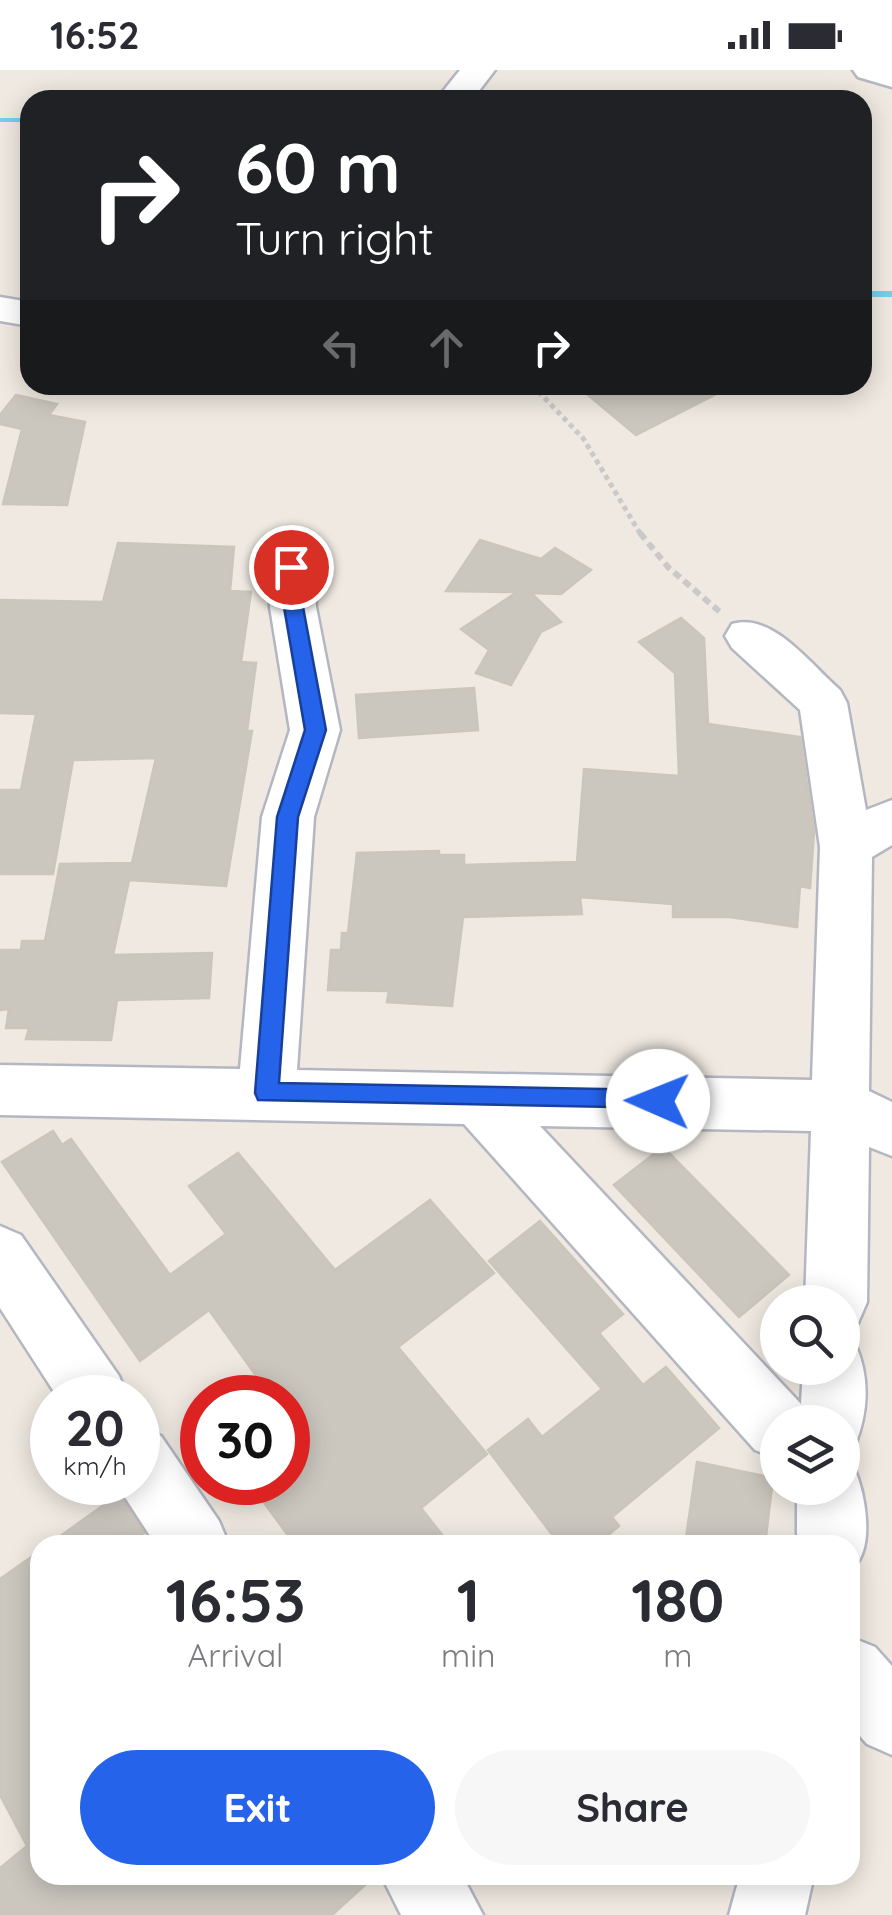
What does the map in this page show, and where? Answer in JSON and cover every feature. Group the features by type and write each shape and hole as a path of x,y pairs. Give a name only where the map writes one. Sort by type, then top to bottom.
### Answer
{"street":[{"path":"462,90 478,70"},
{"path":"870,70 892,76"},
{"path":"267,1093 288,817 316,730 293,607 291,567"},
{"path":"748,636 823,702 846,847 867,1118 839,1285"},
{"path":"846,847 892,820"},
{"path":"0,1090 474,1096 867,1118"},
{"path":"474,1096 760,1407"},
{"path":"0,1255 81,1375"},
{"path":"160,1492 189,1535"},
{"path":"830,1505 831,1535"},
{"path":"860,1683 892,1719"},
{"path":"425,1885 445,1915"},
{"path":"767,1915 774,1885"}],"path":[{"path":"545,395 567,412 620,493 641,535 670,570 748,636"}],"building":[{"path":"16,395 57,404 49,415 85,422 67,505 3,504 22,429 0,424 0,415"},
{"path":"588,395 714,395 636,435"},
{"path":"480,540 541,559 555,548 591,570 561,594 531,593 561,622 541,632 511,685 476,673 489,650 461,629 517,592 446,591"},
{"path":"118,543 234,547 230,591 251,592 241,662 256,663 247,731 252,731 226,886 129,880 113,955 212,953 209,998 117,1000 111,1040 26,1039 29,1028 6,1028 9,1009 0,1010 0,950 21,950 22,941 45,941 60,864 132,863 156,758 73,760 53,874 0,874 0,790 21,790 36,714 0,713 0,600 103,602"},
{"path":"681,618 704,638 708,724 800,737 814,832 810,888 800,886 797,927 730,917 673,917 673,904 580,897 582,914 463,917 452,1006 387,1002 389,991 328,990 331,950 341,950 342,933 348,933 357,853 439,851 439,855 464,855 464,865 577,862 584,769 679,776 675,673 639,642"},
{"path":"474,688 478,730 359,738 356,695"},
{"path":"53,1131 62,1145 71,1139 170,1275 226,1234 189,1186 238,1153 335,1270 430,1200 494,1273 398,1347 487,1454 421,1508 442,1535 288,1535 266,1505 310,1505 310,1375 256,1375 209,1310 140,1361 2,1162"},
{"path":"663,1147 789,1275 777,1285 760,1285 760,1299 739,1317 614,1185"},
{"path":"540,1221 623,1314 599,1333 643,1385 666,1367 719,1428 612,1517 619,1526 608,1535 552,1535 488,1450 528,1419 542,1437 602,1389 489,1261"},
{"path":"697,1462 760,1475 760,1505 770,1505 766,1535 686,1535"},
{"path":"104,1505 126,1505 144,1533 62,1535"},
{"path":"30,1558 30,1885 365,1885 332,1915 0,1915 0,1868 27,1846 0,1795 0,1579"}],"waterway":[{"path":"0,120 20,120"},
{"path":"872,294 892,294"}],"route":[{"path":"291,567 293,607 310,681 316,730 288,817 267,1093 658,1101"}]}
